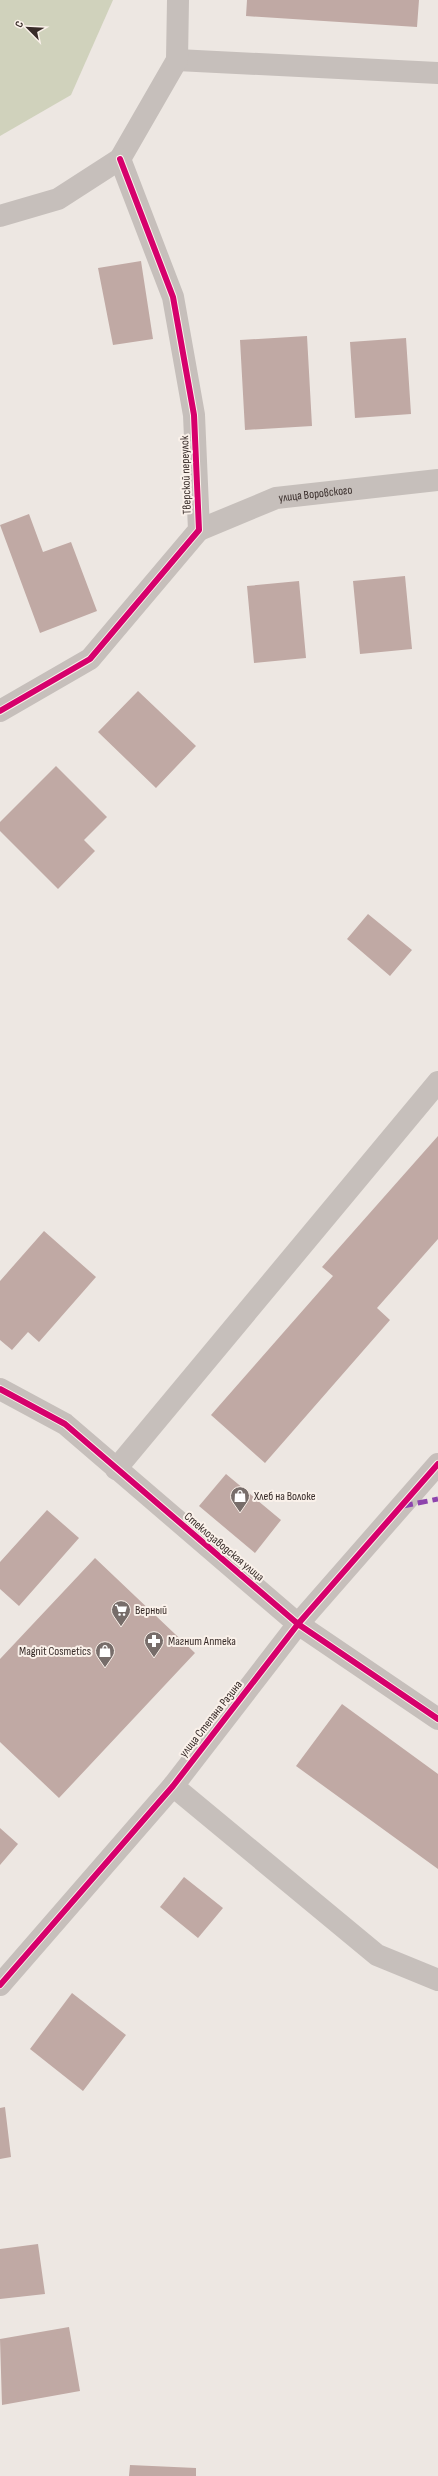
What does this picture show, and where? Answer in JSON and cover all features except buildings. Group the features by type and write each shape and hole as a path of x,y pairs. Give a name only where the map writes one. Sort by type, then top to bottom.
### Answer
{"street":[{"path":"0,216 58,199 120,159 177,60 178,0"},
{"path":"177,60 438,72"},
{"name":"Тверской переулок","path":"0,711 90,659 199,530 194,415 173,297 120,159"},
{"name":"улица Воровского","path":"199,530 276,498 438,480"},
{"path":"116,1469 438,1082"},
{"name":"Стеклозаводская улица","path":"0,1389 65,1424 298,1624 438,1719"},
{"name":"улица Степана Разина","path":"0,1985 173,1786 298,1624 438,1464"},
{"path":"173,1786 377,1955 438,1980"}],"green space":[{"path":"0,0 113,0 71,95 0,136"}],"marked path":[{"path":"403,1506 438,1499"}],"cycle path":[{"path":"0,711 90,659 199,530 194,415 173,297 120,159"},
{"path":"0,1389 65,1424 298,1624 438,1719"},
{"path":"0,1985 173,1786 298,1624 438,1464"}],"place":[{"name":"Хлеб на Волоке","path":"240,1513"},
{"name":"Верный","path":"121,1627"},
{"name":"Магнит Аптека","path":"154,1658"},
{"name":"Magnit Cosmetics","path":"105,1668"}]}
